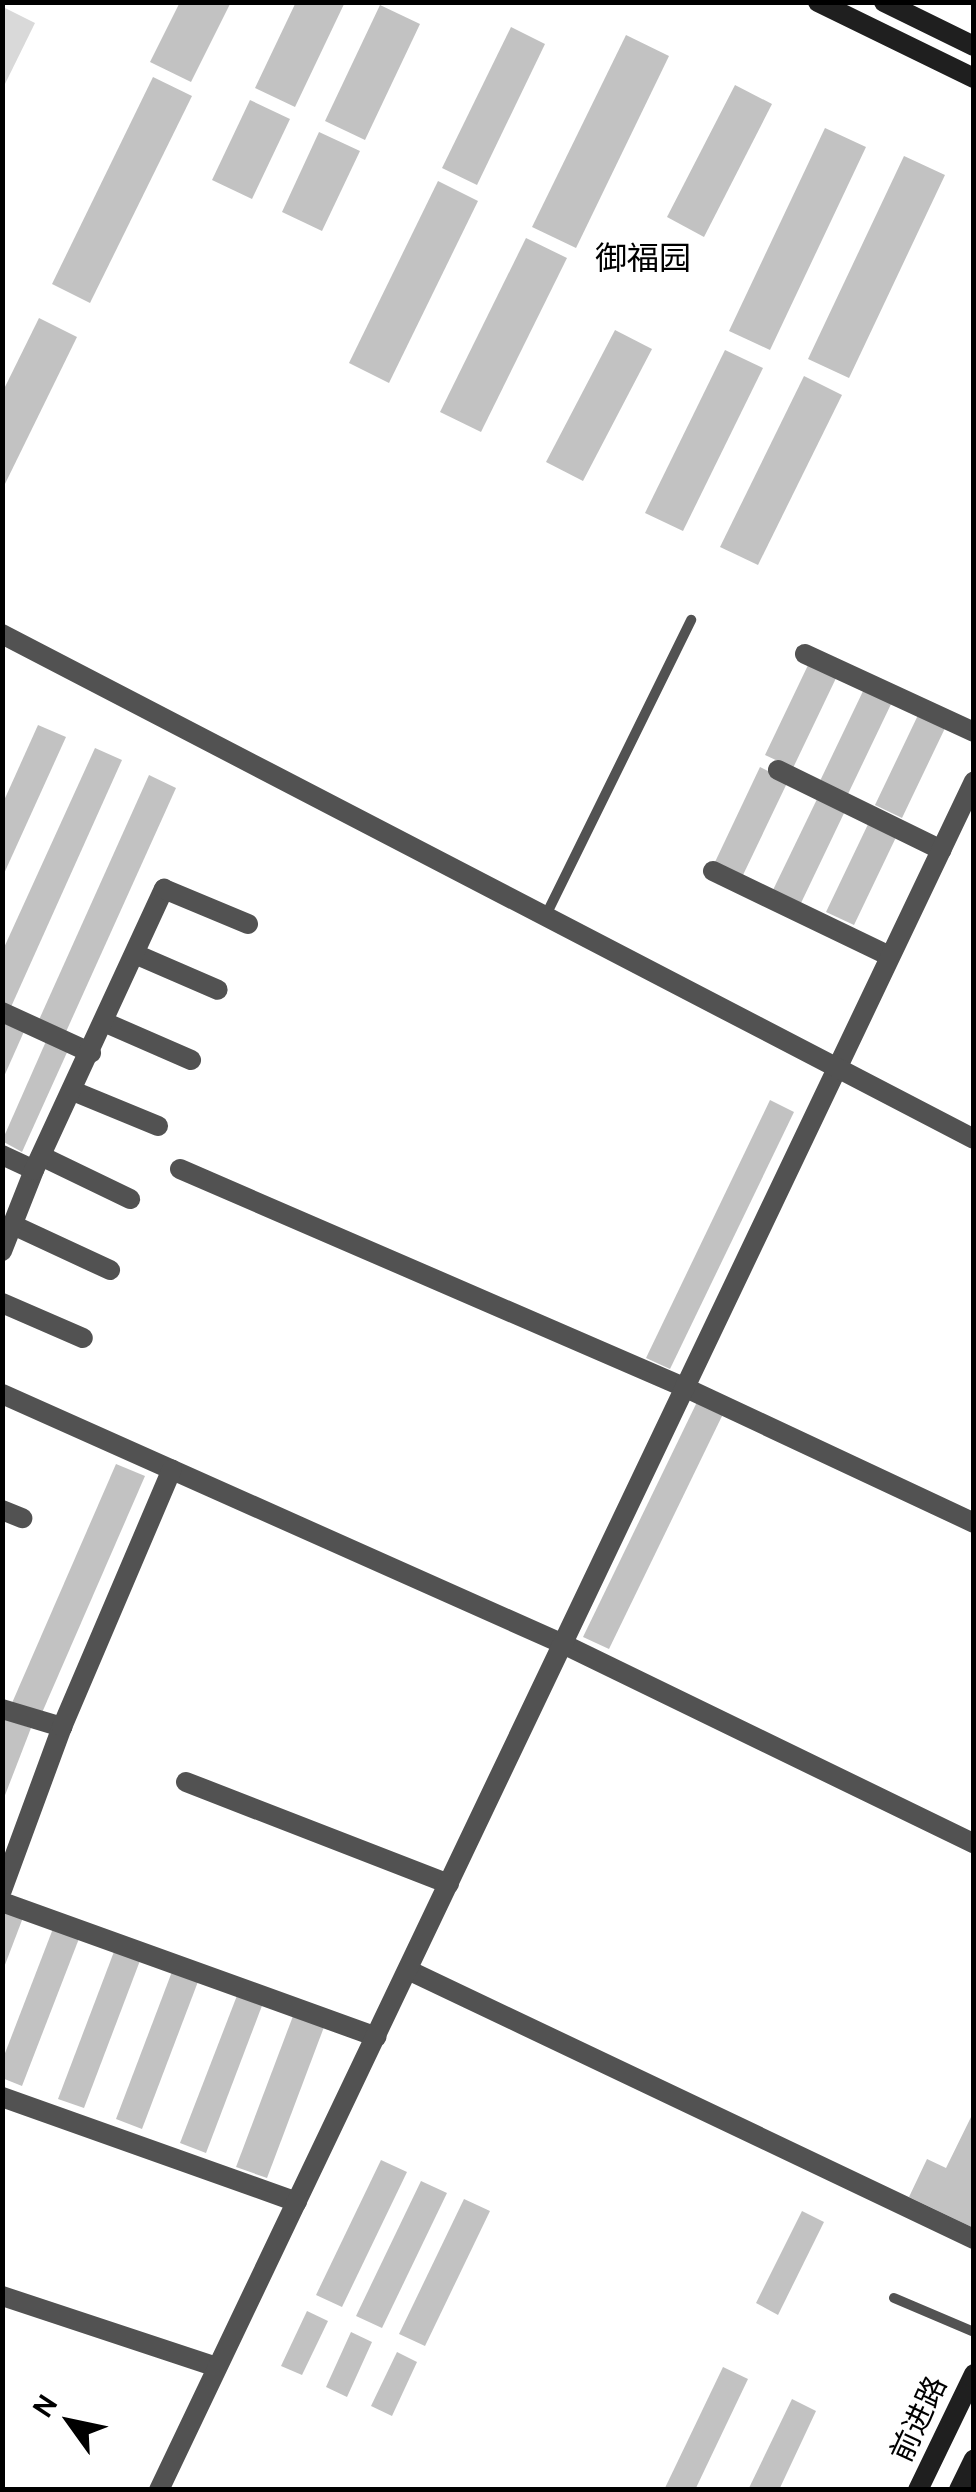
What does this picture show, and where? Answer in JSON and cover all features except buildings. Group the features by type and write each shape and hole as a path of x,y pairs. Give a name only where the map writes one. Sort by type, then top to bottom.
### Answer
{"main road":[{"path":"818,2 974,78"},
{"path":"884,2 974,46"},
{"name":"前进路","path":"918,2490 974,2374"},
{"path":"959,2490 974,2458"}],"street":[{"path":"2,634 974,1138"},
{"path":"805,654 974,732"},
{"path":"778,770 941,850"},
{"path":"159,2490 974,781"},
{"path":"713,871 890,956"},
{"path":"2,1251 38,1163 164,889 248,924"},
{"path":"135,954 218,990"},
{"path":"2,1012 91,1053"},
{"path":"104,1022 191,1060"},
{"path":"72,1091 158,1126"},
{"path":"2,1156 38,1163 130,1199"},
{"path":"180,1168 686,1388 974,1523"},
{"path":"13,1225 110,1270"},
{"path":"2,1303 83,1338"},
{"path":"2,1394 563,1644 974,1844"},
{"path":"2,1890 62,1726 172,1469"},
{"path":"2,1710 62,1726"},
{"path":"186,1782 449,1884"},
{"path":"2,1902 376,2037"},
{"path":"408,1970 974,2239"},
{"path":"2,2097 297,2202"},
{"path":"2,2296 218,2368"}],"lane":[{"path":"546,915 691,620"},
{"path":"894,2298 974,2332"}],"shaded area":[{"path":"3,7 35,23 3,88"}],"district":[{"name":"御福园","path":"643,258"}]}
